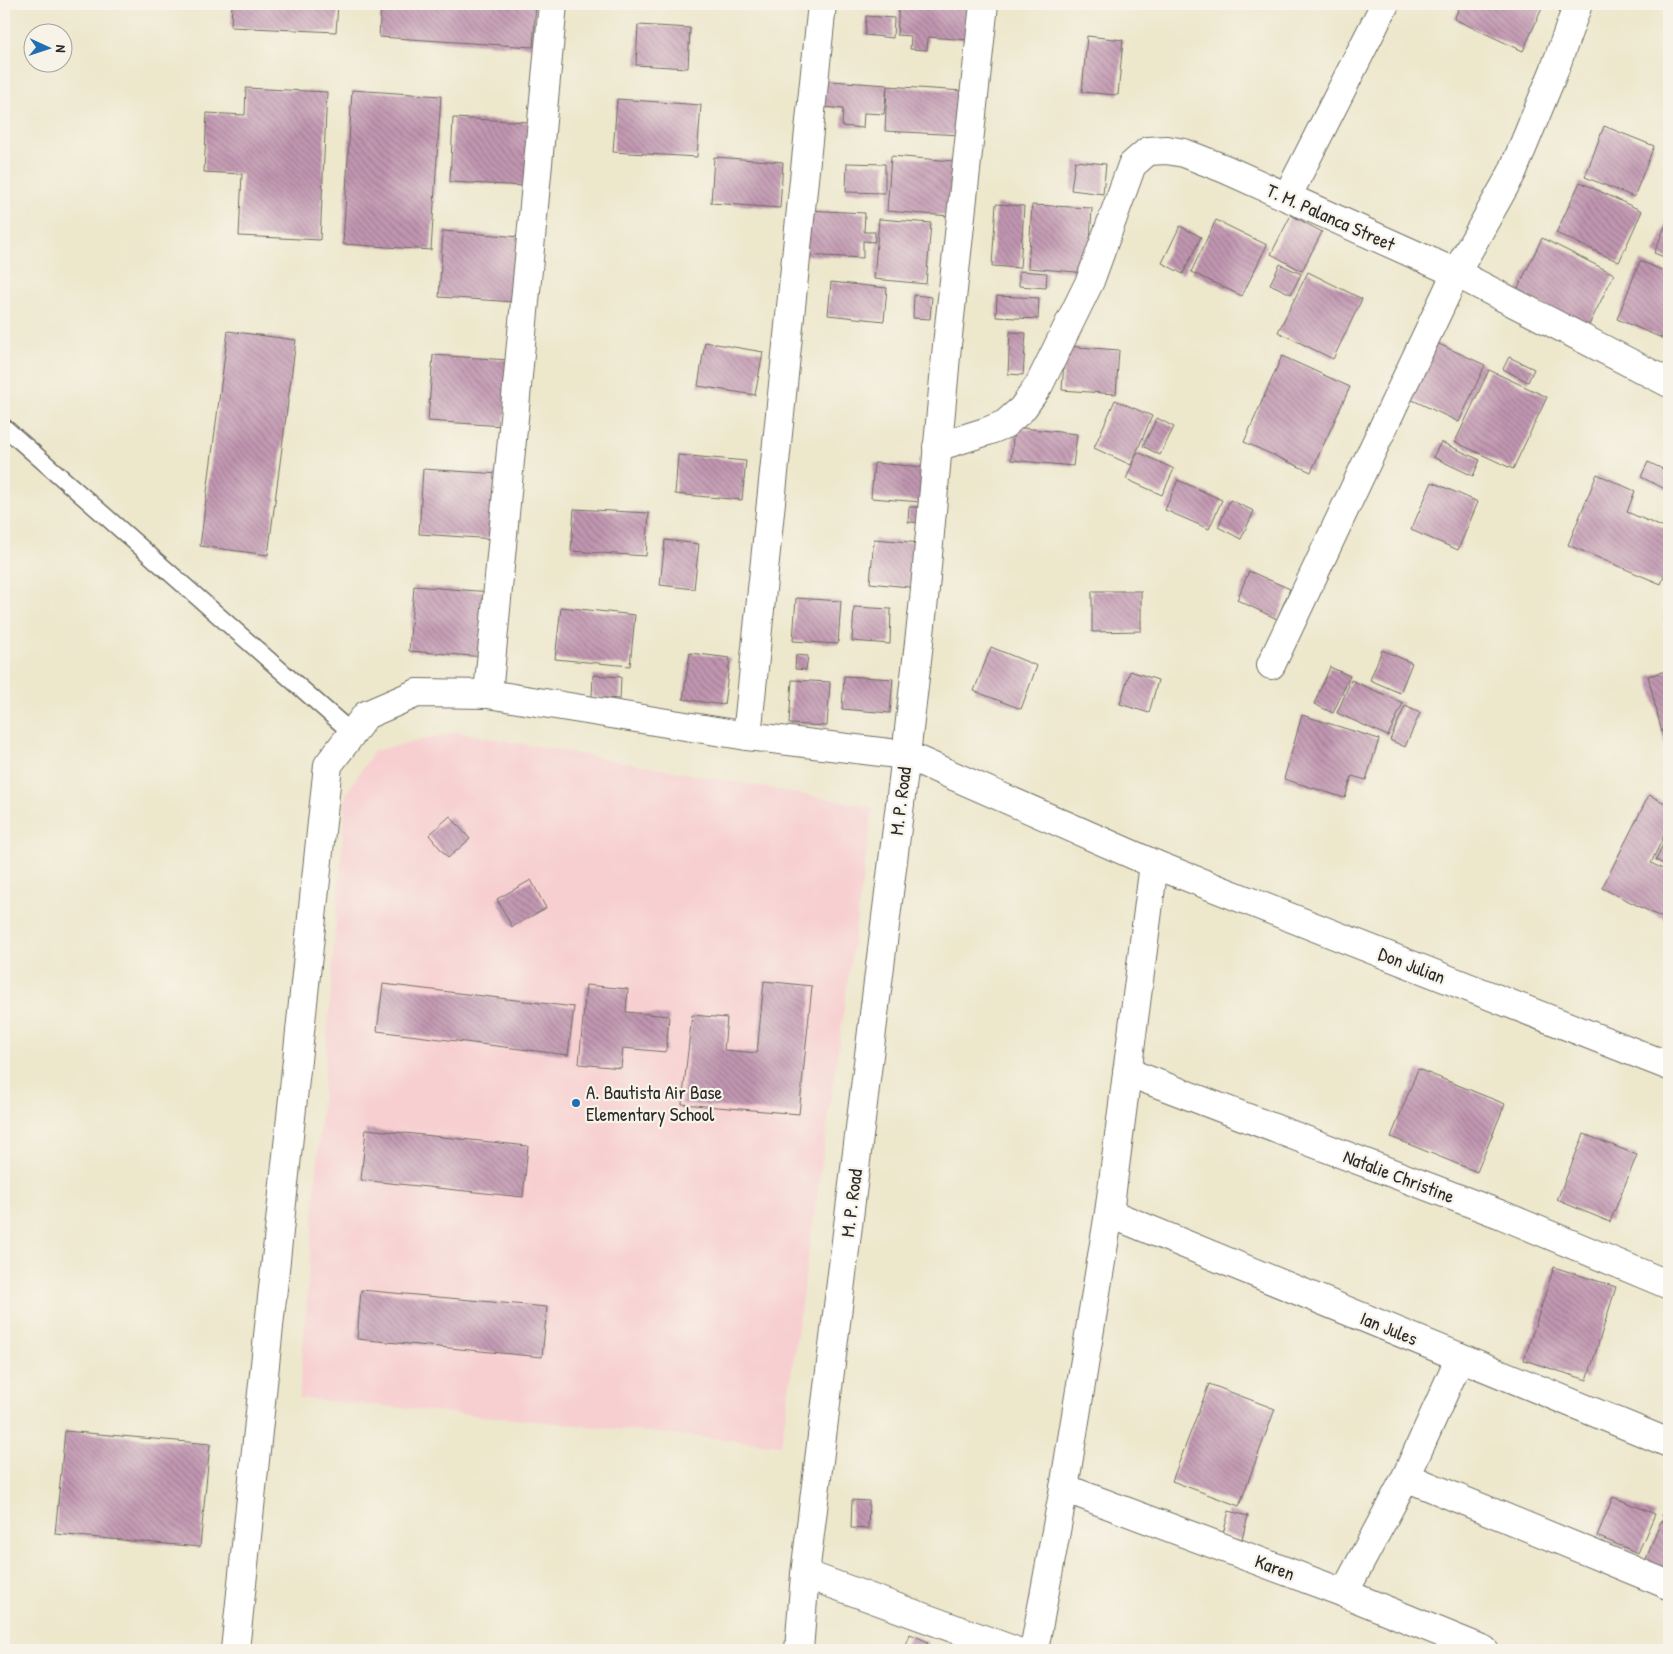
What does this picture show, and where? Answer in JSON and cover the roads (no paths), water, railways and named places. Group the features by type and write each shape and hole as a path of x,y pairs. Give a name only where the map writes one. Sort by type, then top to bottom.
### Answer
{"street":[{"path":"488,694 552,4"},
{"path":"747,736 822,4"},
{"name":"M. P. Road","path":"799,1650 805,1574 924,599 937,447 984,4"},
{"path":"1288,197 1385,4"},
{"path":"1272,665 1456,273 1512,174 1554,71 1578,4"},
{"name":"T. M. Palanca Street","path":"937,447 1005,424 1022,410 1039,385 1099,258 1132,165 1148,151 1166,150 1184,153 1288,197 1456,273 1669,383"},
{"name":"Don Julian","path":"235,1650 328,764 366,715 416,693 488,694 747,736 906,755 1154,864 1669,1066"},
{"path":"1034,1650 1064,1488 1109,1213 1154,864"},
{"name":"Natalie Christine","path":"1127,1072 1502,1215 1669,1285"},
{"name":"Ian Jules","path":"1109,1213 1669,1443"},
{"path":"1344,1593 1406,1477 1460,1357"},
{"path":"1406,1477 1669,1585"},
{"name":"Karen","path":"1064,1488 1344,1593 1484,1650"},
{"path":"805,1574 1013,1650"}],"lane":[{"path":"4,427 352,733"}],"place":[{"name":"A. Bautista Air Base Elementary School","path":"576,1103"}]}
